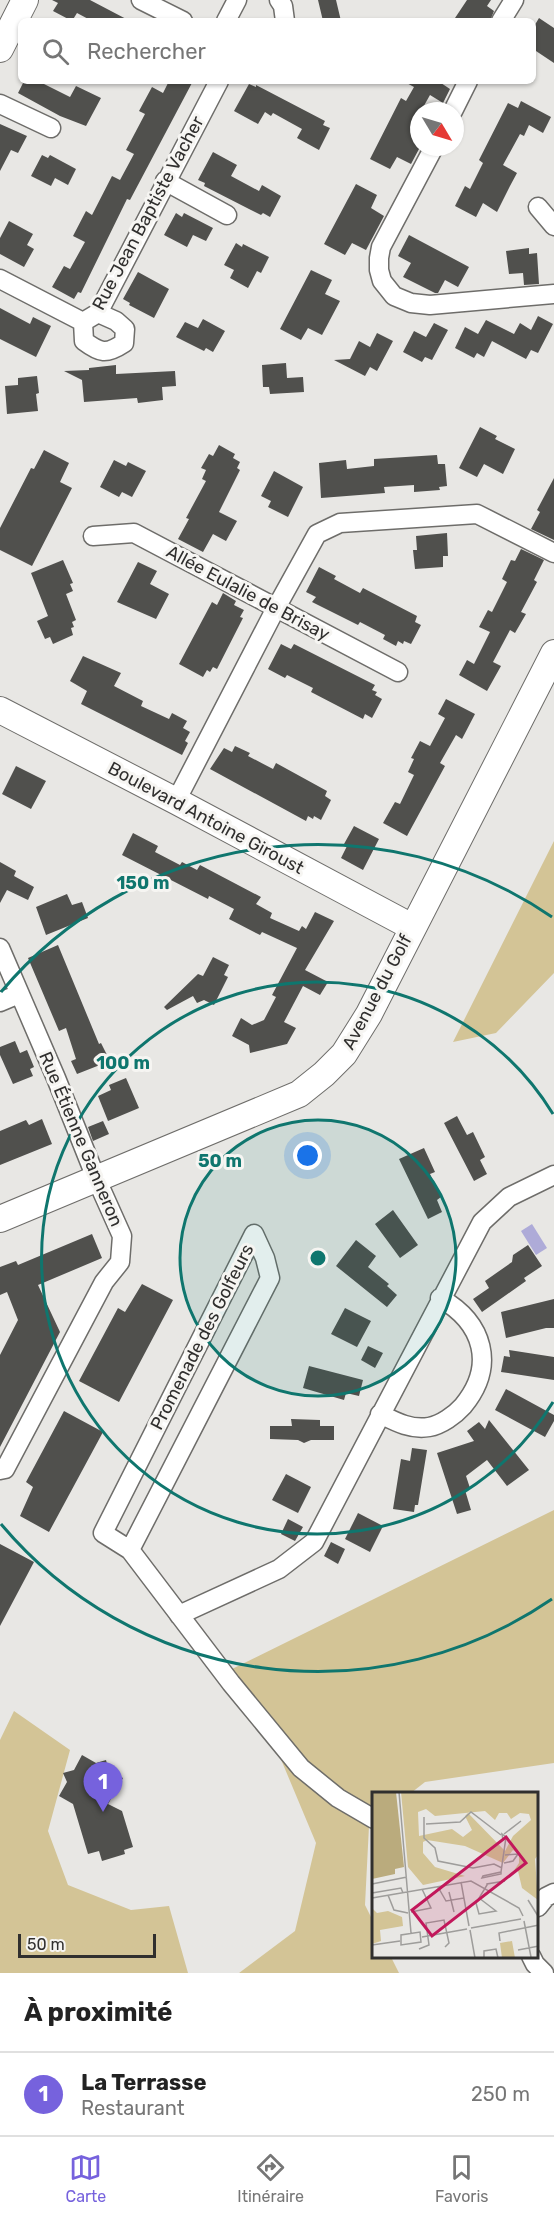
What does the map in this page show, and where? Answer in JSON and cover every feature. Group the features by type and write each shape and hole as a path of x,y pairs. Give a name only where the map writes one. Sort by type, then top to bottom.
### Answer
{"street":[{"path":"0,48 26,0"},
{"path":"141,0 177,18"},
{"path":"228,18 237,0"},
{"path":"279,0 283,6 285,18"},
{"path":"503,18 514,0"},
{"name":"Rue Jean Baptiste Vacher","path":"0,279 90,317 217,84"},
{"path":"458,102 466,84"},
{"path":"0,104 51,128"},
{"path":"429,156 381,247 379,270 382,281 394,296 411,303 430,305 554,294"},
{"path":"165,181 227,215"},
{"path":"538,207 554,226"},
{"path":"176,801 317,534 340,523 477,514 554,553"},
{"name":"Allée Eulalie de Brisay","path":"93,536 134,533 398,672"},
{"name":"Avenue du Golf","path":"0,1219 299,1094 344,1054 369,1014 554,653"},
{"name":"Boulevard Antoine Giroust","path":"0,710 412,927"},
{"name":"Rue Étienne Ganneron","path":"0,948 122,1236 120,1262 104,1282 5,1468 0,1470"},
{"path":"0,1002 19,994"},
{"path":"179,1615 279,1569 314,1542 482,1222 509,1197 554,1176"},
{"name":"Promenade des Golfeurs","path":"130,1550 270,1278 265,1258 254,1234 103,1533 130,1550 231,1683 301,1768 338,1798 372,1819"},
{"path":"380,1414 406,1426 430,1427 456,1415 472,1395 481,1373 482,1354 478,1337 470,1321 458,1308 440,1299"},
{"path":"539,1905 554,1893"},
{"path":"532,1958 544,1973"}],"shaded area":[{"path":"554,841 554,973 496,1033 453,1042"},
{"path":"554,1510 554,1763 425,1782 412,1792 372,1792 372,1824 369,1826 365,1905 372,1919 372,1958 392,1958 399,1973 239,1973 295,1931 316,1843 267,1726 228,1671"},
{"path":"14,1711 70,1750 48,1831 68,1885 131,1910 169,1906 188,1973 0,1973 0,1740"}],"water":[{"path":"532,1224 547,1248 536,1255 521,1231"}],"building":[{"path":"52,0 90,0 124,18 86,18 77,13 74,18 66,18 53,11 58,3"},
{"path":"318,0 336,0 340,18 322,18"},
{"path":"467,0 491,0 487,6 494,11 491,18 455,18"},
{"path":"539,18 554,28 554,63 536,51 536,23"},
{"path":"22,84 44,84 70,97 76,86 101,98 86,126 60,116 18,93"},
{"path":"168,84 191,84 130,200 127,199 81,293 78,292 74,299 52,287 64,266 70,269 85,242 73,236 86,211 92,215 112,176 120,180 134,154 126,150 145,114 139,111 152,87 163,93"},
{"path":"249,84 256,87 256,85 325,121 323,125 330,128 319,150 297,138 302,129 273,113 271,116 265,112 258,124 234,111"},
{"path":"408,84 442,84 450,89 444,102 430,95 426,102 410,102 410,156 415,156 411,164 397,157 390,169 370,159 401,98 406,101 414,87"},
{"path":"521,101 551,117 543,133 529,125 524,136 520,134 503,165 517,173 497,212 483,203 476,217 455,206 465,186 470,189 483,163 479,160 508,103 518,108"},
{"path":"0,124 27,136 18,153 11,150 0,171"},
{"path":"213,152 237,165 231,176 259,191 262,185 281,196 270,217 263,213 261,215 204,186 205,183 198,180"},
{"path":"42,155 48,158 50,155 76,169 68,185 55,178 51,186 31,176"},
{"path":"356,184 377,195 371,208 384,216 366,250 352,243 345,255 324,244"},
{"path":"176,213 182,217 184,213 213,228 206,241 193,235 187,247 164,235"},
{"path":"9,221 33,234 27,245 34,249 24,267 0,254 0,238"},
{"path":"409,235 469,267 458,287 445,280 438,293 435,293 403,277 411,263 398,256"},
{"path":"236,243 242,247 243,244 269,257 261,273 257,271 248,288 230,278 234,270 224,265"},
{"path":"529,248 529,254 537,253 539,284 524,285 523,273 509,274 506,251"},
{"path":"311,270 332,280 325,294 340,301 322,335 308,328 301,340 280,329"},
{"path":"138,272 169,289 154,318 129,305 130,303 123,299"},
{"path":"0,308 30,324 33,317 51,326 36,357 0,339"},
{"path":"538,316 553,324 538,353 531,350 526,359 492,341 484,357 477,353 474,358 455,348 465,327 478,334 486,320 514,334 520,323 531,330"},
{"path":"203,319 225,331 213,352 206,348 204,351 176,337 185,322 198,328"},
{"path":"434,323 448,330 432,360 425,357 422,362 403,352 414,331 426,337"},
{"path":"377,333 393,341 377,371 370,367 365,376 334,360 350,359 359,341 370,347"},
{"path":"286,363 287,378 303,377 304,392 270,394 269,387 263,387 262,365"},
{"path":"116,365 116,374 175,371 176,386 162,387 163,400 138,403 137,398 84,402 82,380 64,371 89,370 89,368"},
{"path":"37,376 38,411 7,414 5,386 18,385 18,378"},
{"path":"480,427 497,436 495,439 515,449 503,474 484,464 477,477 459,468"},
{"path":"219,445 235,454 233,458 240,462 237,468 240,470 219,512 237,521 226,541 213,534 203,552 178,539 189,519 186,518 206,481 202,479 206,470 201,468 209,454 213,456"},
{"path":"44,450 69,463 60,482 72,488 32,566 0,550 0,528 31,468 34,469"},
{"path":"437,455 438,464 445,464 447,486 439,487 440,490 414,492 414,485 384,487 385,493 321,498 319,463 346,460 347,469 374,466 374,459"},
{"path":"114,460 126,466 128,462 146,471 132,497 122,492 119,497 100,487"},
{"path":"274,471 303,487 288,517 268,507 271,501 261,496"},
{"path":"554,478 554,540 531,529 540,512 537,510"},
{"path":"447,533 448,556 443,556 443,567 415,569 413,550 417,550 416,536"},
{"path":"521,549 544,560 534,580 537,582 521,612 526,614 515,633 510,630 493,662 501,666 487,691 459,675 467,660 474,664 490,632 479,627 488,610 492,612 507,582 502,579 511,560 515,561"},
{"path":"63,560 73,583 70,584 73,591 66,594 76,620 72,622 73,635 53,644 50,637 45,639 37,621 48,616 31,573"},
{"path":"138,562 157,571 150,584 169,594 156,619 117,602"},
{"path":"319,567 336,576 334,579 360,593 363,588 417,616 415,622 421,625 411,644 398,641 396,646 383,639 385,635 360,622 358,625 312,602 316,597 306,592"},
{"path":"223,593 236,601 234,605 244,610 240,617 243,618 217,669 213,667 210,672 207,670 203,677 179,664 212,602 217,605"},
{"path":"281,644 291,649 294,644 375,685 372,690 377,692 375,695 382,699 372,718 365,714 363,719 311,692 313,688 287,675 285,678 268,669"},
{"path":"83,656 121,673 114,686 143,701 141,706 169,719 172,713 187,721 183,728 190,732 182,755 81,704 87,691 70,681"},
{"path":"446,699 475,714 462,739 456,735 440,763 445,766 407,836 383,823 395,802 400,804 414,775 408,772 414,759 411,758 420,741 430,746 445,718 438,714"},
{"path":"235,746 250,753 248,756 273,769 276,763 327,791 325,796 331,800 321,820 308,816 306,821 210,769 224,748 232,752"},
{"path":"16,766 46,781 31,809 2,794"},
{"path":"354,826 379,839 363,870 341,858 347,846 344,844"},
{"path":"133,833 158,846 155,852 180,865 182,862 197,870 200,865 261,897 256,904 272,913 270,918 299,931 302,926 306,929 315,912 334,921 305,970 328,982 320,995 303,986 284,1022 296,1028 287,1044 250,1053 249,1045 232,1036 241,1018 252,1025 264,1020 276,997 272,995 297,948 262,932 260,935 229,919 234,909 209,896 208,899 122,855"},
{"path":"0,862 16,871 14,876 34,887 28,900 7,890 0,903"},
{"path":"67,894 72,905 82,902 88,918 46,935 36,907"},
{"path":"58,945 99,1044 101,1043 110,1061 77,1074 71,1061 76,1059 66,1028 59,1031 28,958"},
{"path":"213,957 229,965 224,975 228,977 214,1005 204,1000 197,1003 193,996 167,1010 164,1007 198,974 203,976"},
{"path":"15,1041 20,1053 27,1050 34,1067 30,1069 33,1076 13,1084 0,1055 0,1047"},
{"path":"126,1078 139,1108 108,1121 98,1096 111,1090 109,1085"},
{"path":"457,1116 467,1135 473,1132 485,1157 480,1160 487,1174 474,1181 444,1123"},
{"path":"42,1119 52,1144 0,1165 0,1131 26,1120 29,1125"},
{"path":"103,1121 109,1134 93,1141 88,1127"},
{"path":"424,1148 435,1172 430,1174 441,1197 437,1200 442,1212 428,1219 399,1159"},
{"path":"393,1210 418,1245 400,1258 375,1224"},
{"path":"92,1234 102,1258 38,1285 60,1332 0,1447 0,1355 18,1320 7,1292 0,1295 0,1267 16,1261 18,1265"},
{"path":"356,1240 376,1256 368,1267 389,1284 387,1286 397,1295 387,1307 336,1266"},
{"path":"528,1245 542,1266 524,1278 526,1281 482,1312 473,1299 489,1288 485,1281 512,1262 513,1255"},
{"path":"142,1284 173,1300 119,1402 79,1381 118,1308 125,1312"},
{"path":"554,1299 554,1328 506,1338 501,1312"},
{"path":"345,1308 371,1321 357,1347 331,1334"},
{"path":"368,1346 383,1353 375,1368 361,1360"},
{"path":"509,1350 554,1357 554,1380 501,1372 504,1356 510,1357"},
{"path":"309,1366 363,1380 359,1396 346,1393 344,1400 303,1388"},
{"path":"506,1389 554,1415 554,1421 545,1437 495,1410"},
{"path":"64,1411 103,1432 49,1532 20,1516 33,1487 26,1482"},
{"path":"291,1419 320,1420 320,1426 334,1426 334,1440 311,1440 304,1443 298,1440 270,1439 270,1426 292,1426"},
{"path":"489,1420 529,1470 507,1486 487,1460 466,1476 470,1488 465,1490 471,1510 457,1514 437,1453 474,1441 467,1431 479,1422 485,1429"},
{"path":"412,1448 427,1450 418,1505 415,1505 414,1512 393,1509 401,1459 410,1461"},
{"path":"286,1474 311,1487 298,1513 272,1500"},
{"path":"358,1513 383,1526 370,1552 345,1539"},
{"path":"288,1519 303,1527 295,1541 281,1534"},
{"path":"331,1542 345,1549 338,1564 324,1556"},
{"path":"0,1544 34,1562 0,1626"},
{"path":"82,1755 96,1763 106,1760 109,1771 123,1778 108,1804 122,1811 133,1847 124,1850 125,1854 102,1861 99,1851 88,1854 73,1804 59,1796 67,1782 63,1773 74,1770"}],"place":[{"name":"La Terrasse","path":"103,1812"}]}
